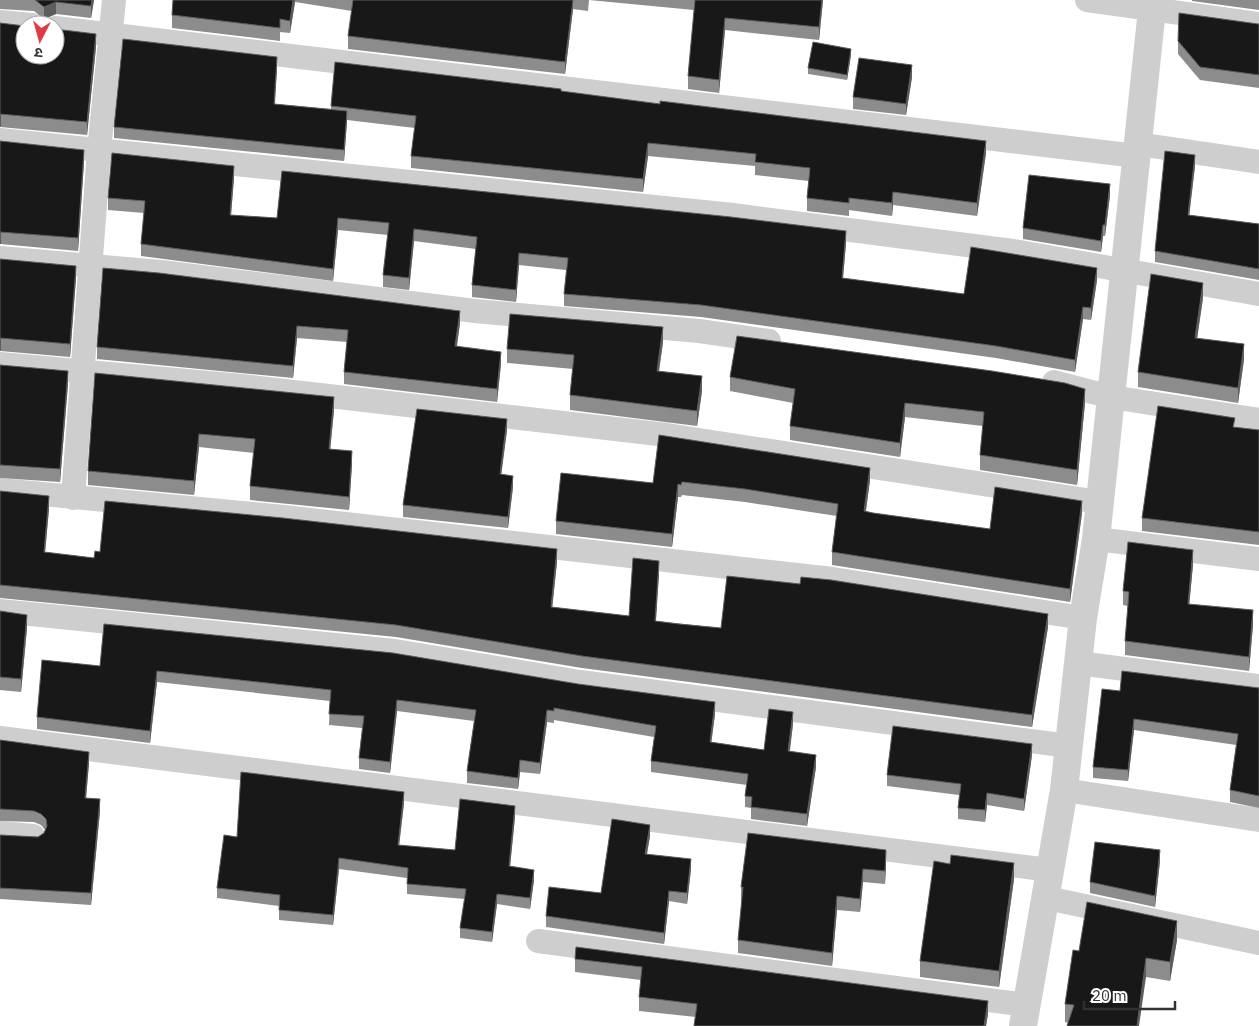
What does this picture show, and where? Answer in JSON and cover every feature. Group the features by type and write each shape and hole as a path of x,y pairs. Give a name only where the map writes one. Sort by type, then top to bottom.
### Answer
{"street":[{"path":"73,498 84,372 99,151 114,0"},
{"path":"1088,0 1152,4 1259,24"},
{"path":"538,941 1025,1015 1047,898 1064,790 1083,618 1096,539 1152,4"},
{"path":"0,22 15,23"},
{"path":"65,29 1137,150 1259,162"},
{"path":"0,140 732,215 1012,251 1259,294"},
{"path":"0,258 161,272 475,311 699,331 788,344"},
{"path":"0,364 242,386 667,435 1099,502"},
{"path":"1031,378 1068,384 1111,397 1259,420"},
{"path":"0,490 284,517 833,579 1083,618"},
{"path":"1096,539 1259,558"},
{"path":"0,611 395,651 580,682 1069,746"},
{"path":"1078,663 1259,686"},
{"path":"0,738 1050,870"},
{"path":"1064,790 1259,820"},
{"path":"0,833 33,836"},
{"path":"1047,898 1259,943"}],"building":[{"path":"35,0 92,0 91,6 56,2 44,7"},
{"path":"173,0 293,0 290,21 280,19 280,28 172,15"},
{"path":"353,0 573,0 565,62 348,36"},
{"path":"695,0 822,0 819,27 725,18 719,80 688,76"},
{"path":"1179,13 1259,24 1259,75 1200,67 1178,41"},
{"path":"0,23 15,25 15,65 65,65 65,30 96,34 87,122 0,114"},
{"path":"123,39 277,57 274,104 347,111 344,150 114,127"},
{"path":"813,42 851,49 847,75 808,68"},
{"path":"859,58 912,65 906,104 853,97"},
{"path":"335,62 561,89 561,91 660,104 660,101 986,141 977,203 893,192 892,203 849,198 849,203 807,198 810,168 755,162 756,154 648,143 643,179 411,156 416,116 331,106"},
{"path":"0,141 84,150 78,238 0,232"},
{"path":"1165,151 1195,155 1188,215 1259,224 1259,269 1155,251"},
{"path":"112,153 234,166 230,215 277,218 282,171 731,217 846,231 842,278 964,294 971,247 1097,268 1091,308 1083,307 1075,360 996,346 701,305 564,294 568,258 519,253 516,290 472,285 477,237 414,229 409,278 383,275 389,223 338,218 333,269 141,244 145,201 108,198"},
{"path":"1029,175 1110,184 1101,241 1023,228"},
{"path":"0,259 76,266 70,344 0,338"},
{"path":"103,268 159,273 460,311 455,346 501,352 497,389 344,372 348,330 297,326 293,366 97,347"},
{"path":"1151,274 1203,283 1195,338 1244,344 1238,388 1138,372"},
{"path":"510,314 663,327 657,371 702,376 697,411 570,395 574,355 507,349"},
{"path":"737,336 992,371 1065,383 1085,389 1077,470 980,455 984,412 905,403 900,443 790,426 795,389 730,377"},
{"path":"0,365 68,371 60,469 0,465"},
{"path":"95,373 334,397 329,449 352,451 349,497 250,486 255,439 199,434 194,481 88,471"},
{"path":"1158,406 1235,418 1233,427 1259,430 1259,532 1142,518"},
{"path":"417,409 507,419 500,474 513,476 508,517 403,505"},
{"path":"659,435 870,468 864,511 873,513 990,529 995,487 1082,501 1070,589 832,552 838,504 745,489 682,482 681,485 678,484 672,534 556,521 561,473 653,483"},
{"path":"0,491 49,496 44,552 94,558 95,551 100,552 105,501 283,518 557,549 551,607 629,616 633,558 659,561 655,621 679,624 721,628 727,576 800,584 801,577 831,580 1048,614 1032,715 582,656 396,625 0,585"},
{"path":"1128,542 1193,550 1188,604 1253,610 1249,657 1125,641 1129,592 1123,591"},
{"path":"0,611 27,615 21,679 0,677"},
{"path":"104,624 393,653 578,684 715,702 710,742 764,750 769,709 793,712 788,751 816,755 807,814 751,807 752,797 745,796 748,774 651,761 656,726 554,708 554,711 547,710 540,763 520,760 518,778 467,771 476,710 397,700 390,762 359,758 364,716 329,714 331,690 157,671 150,731 37,717 42,660 100,666"},
{"path":"1122,671 1259,688 1259,796 1230,790 1238,734 1134,719 1128,770 1093,767 1102,689 1120,691"},
{"path":"893,726 1032,744 1024,799 987,793 985,810 958,808 961,784 887,775"},
{"path":"0,740 89,752 85,798 100,799 91,893 0,888 0,835 38,837 44,833 47,826 46,819 34,811 0,809"},
{"path":"241,772 404,792 398,845 455,850 460,799 515,806 509,866 534,870 530,898 497,894 492,932 460,928 466,889 407,884 408,868 339,858 333,915 279,910 280,895 217,888 224,835 237,837"},
{"path":"612,819 650,825 645,854 691,859 687,893 669,891 664,933 546,916 549,887 601,893"},
{"path":"748,833 886,850 885,871 863,869 860,899 837,896 832,953 738,940 743,887 741,887"},
{"path":"1095,842 1160,850 1155,896 1090,882"},
{"path":"951,855 1014,863 999,971 920,961 934,861 950,864"},
{"path":"1087,902 1177,921 1170,962 1146,958 1137,1026 1067,1026 1074,1005 1065,1004 1073,950 1079,951"},
{"path":"576,947 988,1001 984,1026 694,1026 697,1004 639,997 642,967 575,959"}]}
